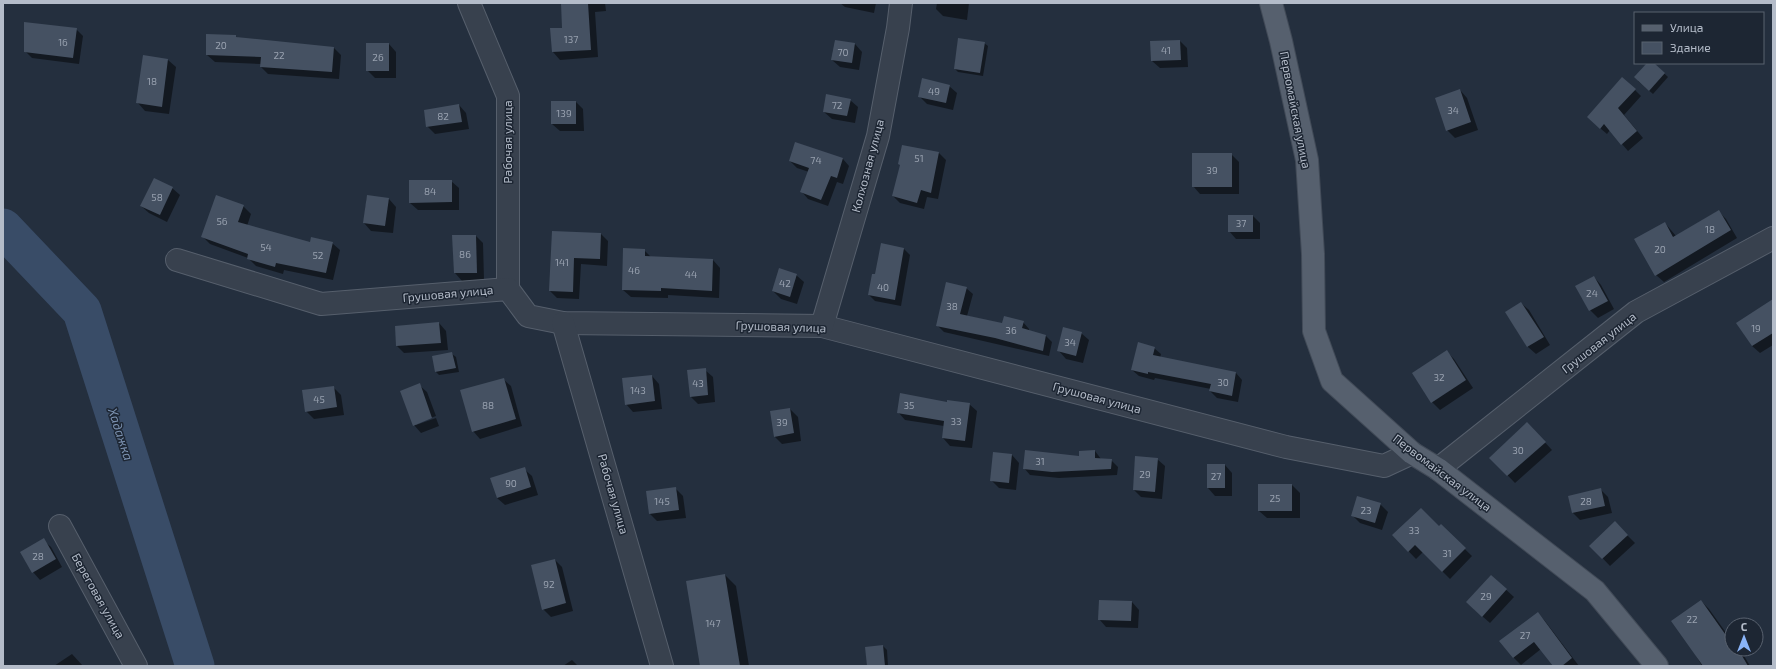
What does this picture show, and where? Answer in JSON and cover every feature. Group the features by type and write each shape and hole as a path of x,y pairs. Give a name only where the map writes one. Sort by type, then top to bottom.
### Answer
{"main road":[{"name":"Первомайская улица","path":"1271,3 1281,41 1307,160 1313,254 1314,331 1332,381 1412,454 1438,469 1595,591 1657,666"}],"street":[{"name":"Рабочая улица","path":"469,3 508,96 508,289"},
{"name":"Колхозная улица","path":"822,326 878,136 898,28 900,3"},
{"name":"Грушовая улица","path":"1438,469 1636,312 1773,238"},
{"name":"Грушовая улица","path":"177,260 321,304 508,289 528,316 563,323 822,326 1286,447 1384,466 1412,454"},
{"name":"Рабочая улица","path":"563,323 662,666"},
{"name":"Береговая улица","path":"60,526 136,666"}],"building":[{"path":"561,3 588,3 591,50 552,52 550,28 562,28"},
{"path":"24,22 77,28 73,58 24,52"},
{"path":"206,34 236,35 236,37 334,47 332,72 260,67 261,57 206,55"},
{"path":"958,38 985,42 980,73 954,69"},
{"path":"835,40 855,43 852,63 831,60"},
{"path":"1180,40 1181,60 1151,61 1150,41"},
{"path":"366,43 389,43 389,71 366,71"},
{"path":"143,55 168,59 162,107 136,103"},
{"path":"1646,64 1655,64 1665,73 1649,91 1634,77"},
{"path":"1622,77 1636,89 1618,108 1637,131 1621,145 1604,124 1600,129 1587,117"},
{"path":"922,78 950,85 946,103 918,97"},
{"path":"1460,89 1471,122 1446,131 1435,98"},
{"path":"826,94 851,99 847,116 823,112"},
{"path":"551,101 576,101 576,124 551,124"},
{"path":"459,104 462,122 426,127 424,110"},
{"path":"795,142 843,158 837,178 831,176 821,200 800,192 809,168 789,161"},
{"path":"902,145 939,152 931,193 921,190 917,203 892,196 900,165 898,164"},
{"path":"1192,153 1232,153 1232,187 1192,187"},
{"path":"154,178 173,187 160,215 140,206"},
{"path":"409,180 452,180 452,202 409,203"},
{"path":"216,195 244,205 238,222 310,242 311,237 333,242 326,273 276,263 275,267 247,259 248,254 201,237"},
{"path":"367,195 389,198 385,226 363,223"},
{"path":"1719,210 1731,230 1655,276 1634,239 1665,222 1673,237"},
{"path":"1228,215 1253,215 1253,232 1228,232"},
{"path":"552,231 601,233 600,259 574,258 573,292 549,291"},
{"path":"452,235 476,235 477,273 454,273"},
{"path":"881,243 904,248 895,300 868,295 872,274 875,274"},
{"path":"623,248 645,249 645,256 713,259 712,291 661,288 661,291 622,290"},
{"path":"779,268 797,274 790,297 772,291"},
{"path":"1594,276 1608,301 1589,311 1575,286"},
{"path":"946,282 967,287 960,314 1002,323 1004,316 1024,321 1022,328 1046,335 1043,351 995,338 936,326"},
{"path":"1773,299 1773,333 1752,346 1736,323"},
{"path":"1521,302 1544,337 1527,347 1505,312"},
{"path":"439,322 441,343 396,346 395,326"},
{"path":"1063,327 1082,332 1076,356 1057,351"},
{"path":"1138,342 1155,347 1153,355 1236,372 1232,396 1209,391 1211,384 1131,370"},
{"path":"1447,350 1466,380 1431,403 1412,373"},
{"path":"452,352 456,368 435,372 432,356"},
{"path":"706,368 708,395 690,397 687,370"},
{"path":"652,375 655,401 625,405 622,378"},
{"path":"504,378 516,419 472,432 460,390"},
{"path":"420,383 432,418 413,426 400,391"},
{"path":"334,386 337,407 305,412 302,390"},
{"path":"900,393 947,402 947,400 970,403 965,441 942,438 944,421 897,413"},
{"path":"790,408 794,433 774,437 770,411"},
{"path":"1527,422 1546,442 1507,476 1489,458"},
{"path":"1025,450 1079,456 1079,451 1095,450 1095,458 1112,459 1111,469 1052,472 1023,469"},
{"path":"993,452 1012,454 1009,483 990,481"},
{"path":"1135,456 1158,458 1155,492 1133,490"},
{"path":"1207,464 1225,464 1225,488 1207,488"},
{"path":"525,467 531,487 497,498 490,478"},
{"path":"1258,484 1292,484 1292,511 1258,511"},
{"path":"676,487 679,510 649,514 646,491"},
{"path":"1601,488 1605,506 1572,513 1568,496"},
{"path":"1357,496 1381,503 1375,523 1351,516"},
{"path":"1421,508 1439,526 1441,524 1466,548 1442,572 1415,545 1408,552 1392,535"},
{"path":"1615,521 1628,535 1602,559 1589,546"},
{"path":"44,538 56,559 32,573 20,552"},
{"path":"555,559 566,603 542,610 531,565"},
{"path":"725,574 740,666 700,666 686,581"},
{"path":"1491,575 1507,589 1482,617 1466,602"},
{"path":"1099,600 1132,601 1131,621 1098,620"},
{"path":"1701,600 1724,633 1724,657 1743,657 1748,666 1703,666 1671,621"},
{"path":"1538,612 1572,658 1562,666 1553,666 1534,642 1513,658 1499,641"},
{"path":"883,645 885,666 867,666 865,647"}],"waterway":[{"name":"Хадажка","path":"3,228 82,311 195,666"}]}
